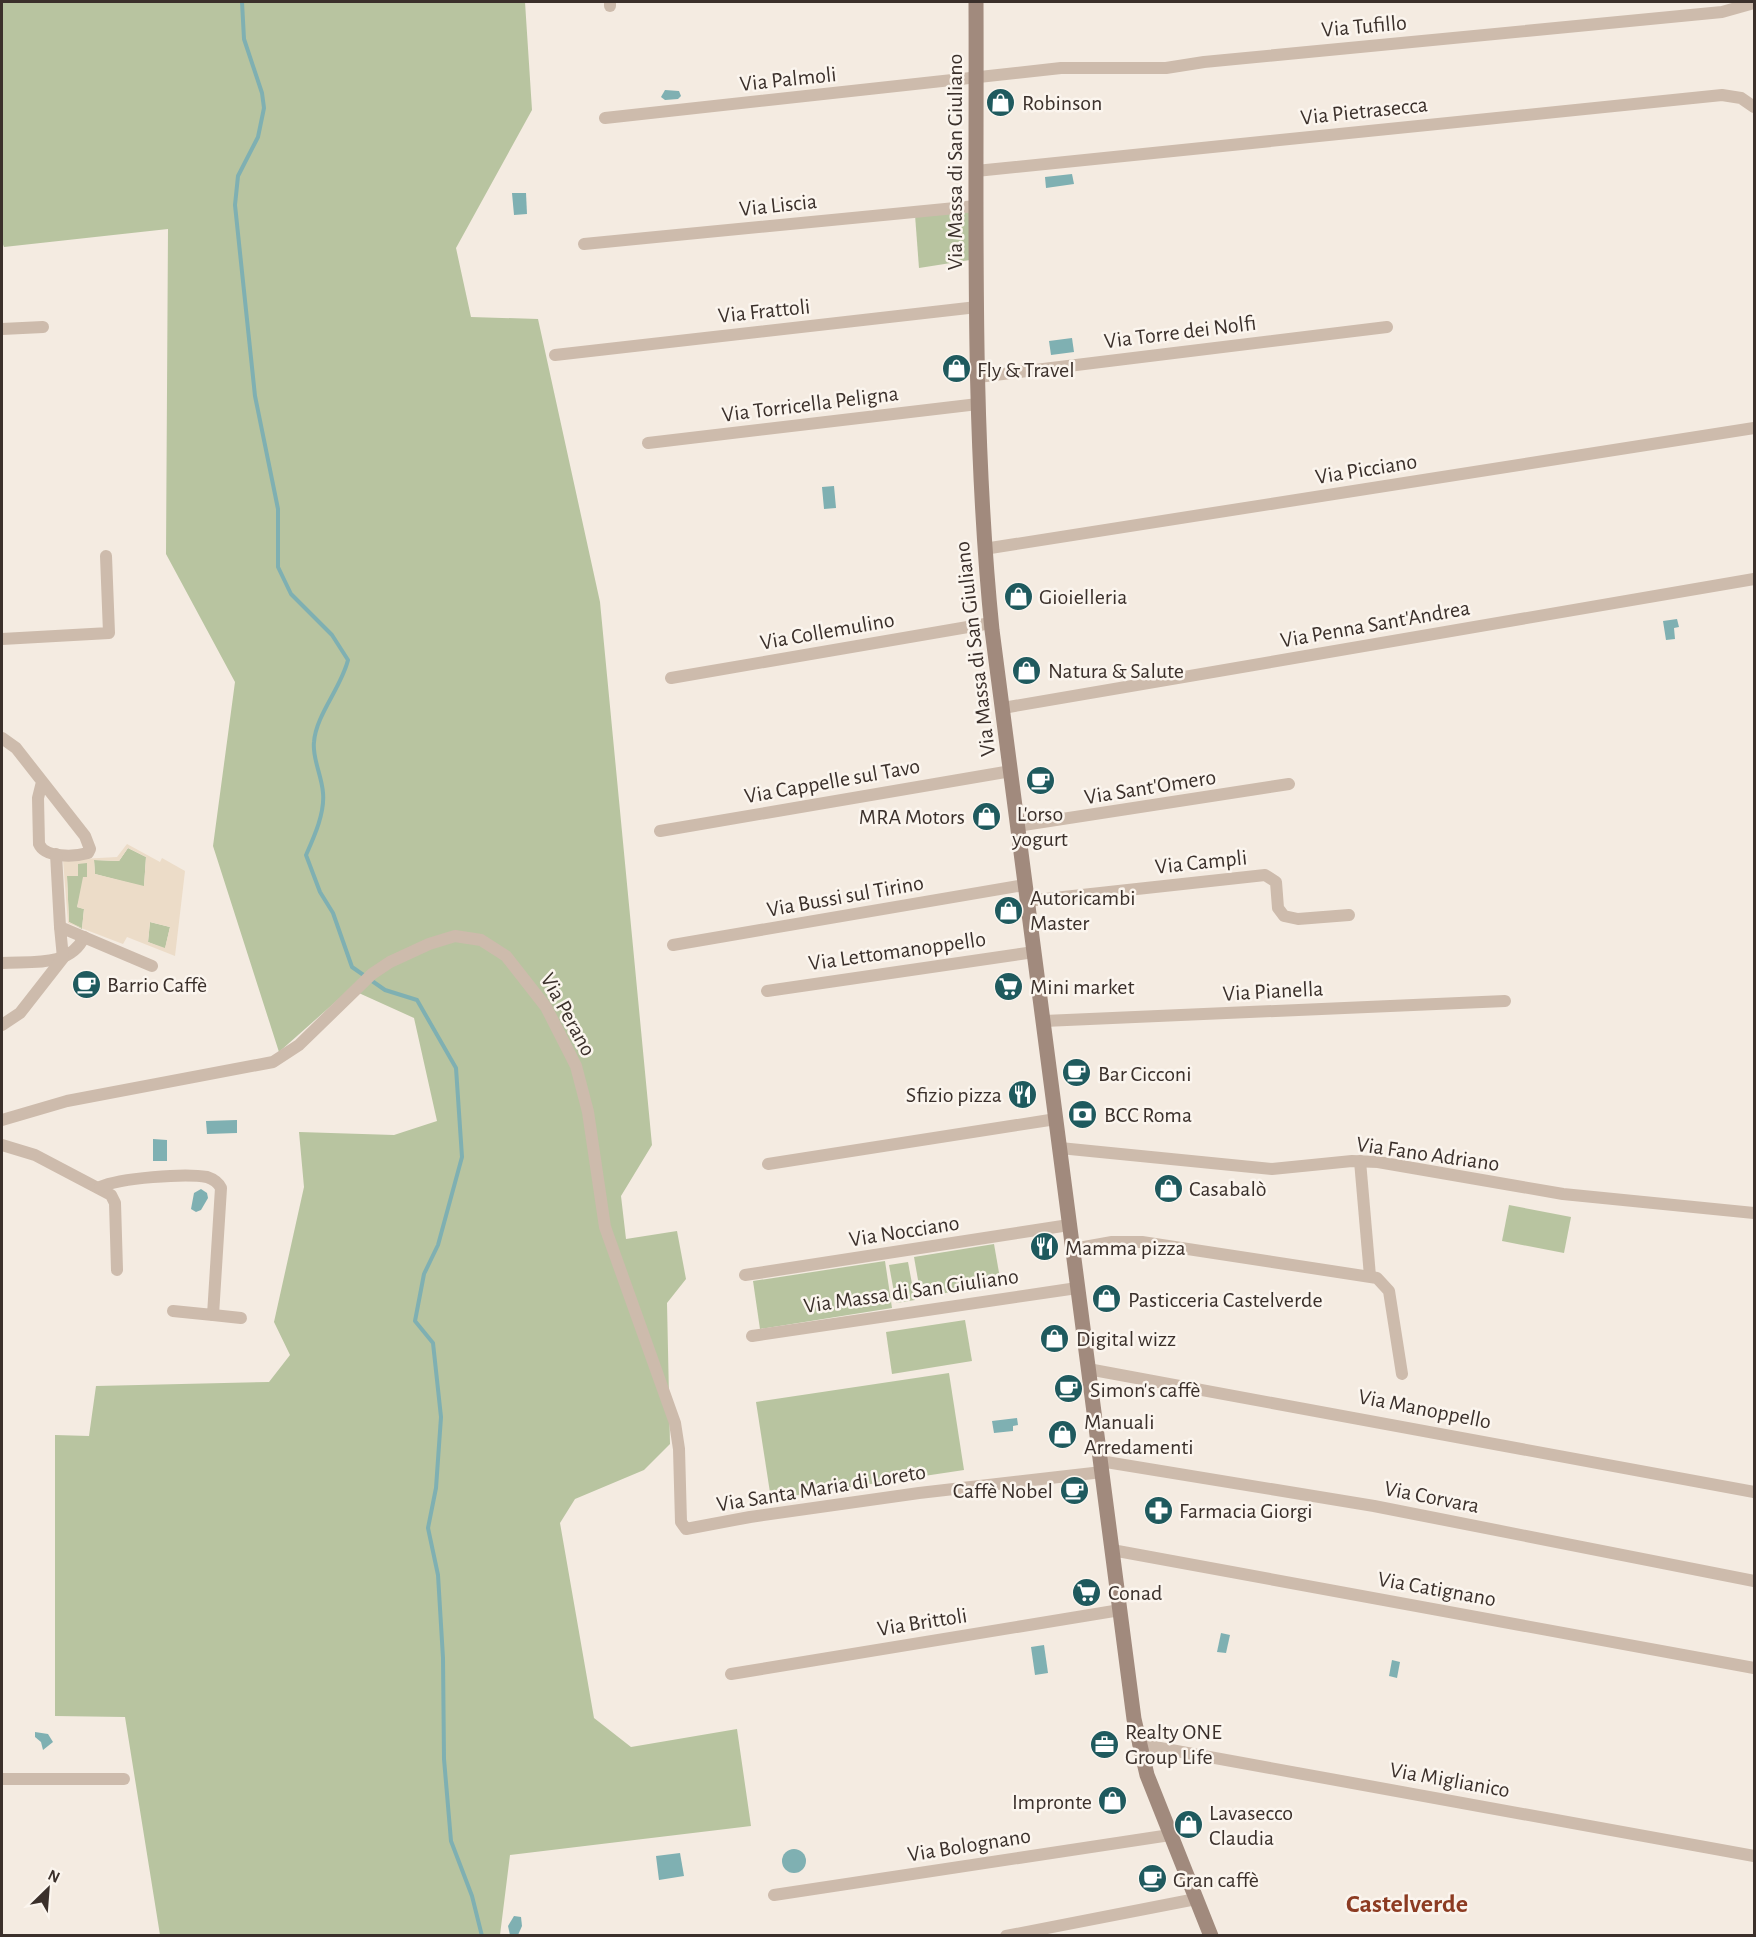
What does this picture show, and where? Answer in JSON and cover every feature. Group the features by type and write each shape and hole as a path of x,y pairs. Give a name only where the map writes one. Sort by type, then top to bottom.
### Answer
{"street":[{"name":"Via Massa di San Giuliano","path":"976,2 978,404 984,549 991,623 1138,1744 1147,1775 1211,1935"},
{"name":"Via Tufillo","path":"976,79 1074,68 1176,67 1216,60 1722,12 1755,3"},
{"name":"Via Palmoli","path":"604,118 976,79"},
{"name":"Via Pietrasecca","path":"976,171 1722,95 1741,98 1755,106"},
{"name":"Via Liscia","path":"584,244 976,206"},
{"name":"Via Frattoli","path":"555,355 977,307"},
{"path":"2,329 43,327"},
{"name":"Via Torre dei Nolfi","path":"978,377 1387,327"},
{"name":"Via Torricella Peligna","path":"648,443 978,404"},
{"name":"Via Picciano","path":"984,549 1755,429"},
{"path":"2,639 109,633 106,556"},
{"name":"Via Penna Sant'Andrea","path":"1003,708 1755,579"},
{"name":"Via Collemulino","path":"670,678 991,623"},
{"path":"2,738 16,748 42,782 89,844 90,851 85,855 44,852 39,843 38,798 42,782"},
{"name":"Via Cappelle sul Tavo","path":"660,831 1011,771"},
{"name":"Via Sant'Omero","path":"1017,826 1289,784"},
{"path":"56,854 63,958"},
{"name":"Via Campli","path":"1027,901 1265,875 1276,882 1278,908 1284,916 1298,918 1349,915"},
{"name":"Via Bussi sul Tirino","path":"672,945 1024,885"},
{"path":"60,927 152,966"},
{"name":"Via Perano","path":"2,1119 67,1101 273,1062 299,1045 385,964 429,944 455,936 473,938 492,946 510,960 532,986 551,1015 568,1048 581,1081 605,1227 675,1423 679,1449 681,1522 690,1530"},
{"path":"2,1025 20,1013 63,958 77,950 84,937"},
{"name":"Via Lettomanoppello","path":"767,991 1034,952"},
{"path":"2,963 63,958"},
{"name":"Via Pianella","path":"1044,1021 1504,1001"},
{"path":"768,1164 1056,1119"},
{"path":"2,1145 35,1155 100,1187 111,1195 115,1203 117,1270"},
{"name":"Via Fano Adriano","path":"1060,1148 1272,1169 1360,1161 1577,1196 1755,1213"},
{"path":"1360,1161 1370,1276"},
{"path":"100,1187 127,1179 188,1177 207,1177 219,1184 222,1193 213,1315"},
{"name":"Via Nocciano","path":"745,1275 1069,1225"},
{"path":"1072,1249 1120,1241 1142,1242 1370,1276 1382,1281 1389,1292 1402,1374"},
{"name":"Via Massa di San Giuliano","path":"752,1335 1077,1288"},
{"path":"173,1311 242,1318"},
{"name":"Via Manoppello","path":"1088,1369 1755,1492"},
{"name":"Via Santa Maria di Loreto","path":"690,1530 750,1517 1101,1466"},
{"name":"Via Corvara","path":"1101,1466 1374,1506 1755,1581"},
{"name":"Via Catignano","path":"1112,1550 1755,1668"},
{"name":"Via Brittoli","path":"731,1674 1119,1610"},
{"name":"Via Miglianico","path":"1138,1744 1755,1856"},
{"path":"2,1779 124,1779"},
{"name":"Via Bolognano","path":"774,1895 1170,1835"},
{"path":"1006,1935 1196,1899"}],"green space":[{"path":"2,2 525,2 532,110 456,248 471,317 538,319 600,602 652,1145 621,1196 626,1239 677,1231 686,1279 667,1303 670,1444 644,1470 575,1499 560,1523 594,1718 631,1747 737,1729 751,1826 510,1855 500,1935 160,1935 125,1717 55,1716 55,1435 89,1436 96,1386 269,1382 290,1355 274,1322 304,1187 299,1132 394,1135 437,1121 414,1018 350,989 279,1052 213,846 235,682 166,554 168,229 4,247 2,242"},
{"path":"969,210 970,260 919,268 915,215"},
{"path":"128,848 146,857 144,887 95,874 94,860 119,861"},
{"path":"78,863 87,863 87,877 77,907 84,909 82,929 69,922 67,876 78,876"},
{"path":"150,922 170,927 165,949 148,942"},
{"path":"1509,1205 1571,1217 1564,1253 1502,1241"},
{"path":"994,1244 1001,1284 921,1297 914,1257"},
{"path":"885,1261 892,1308 760,1329 753,1281"},
{"path":"908,1262 915,1300 896,1303 889,1265"},
{"path":"965,1320 972,1361 892,1374 886,1332"},
{"path":"949,1373 964,1470 771,1499 756,1402"}],"shaded area":[{"path":"127,844 160,862 162,858 185,871 175,956 127,937 123,944 68,923 63,860 117,857","holes":["128,848 146,857 144,886 95,874 94,860 119,861","87,863 87,877 83,877 77,907 84,909 82,928 69,922 67,876 78,876 78,864","150,922 170,927 165,948 148,942"]}],"water":[{"path":"665,90 679,91 681,96 678,99 665,100 661,97"},
{"path":"1072,174 1074,184 1046,188 1045,177"},
{"path":"512,193 526,193 527,214 514,215"},
{"path":"1072,338 1074,352 1051,355 1049,341"},
{"path":"834,486 836,508 824,509 822,487"},
{"path":"1677,619 1679,627 1674,628 1675,639 1666,640 1663,621"},
{"path":"237,1120 237,1133 207,1134 206,1121"},
{"path":"153,1139 167,1140 167,1161 153,1161"},
{"path":"201,1189 207,1193 208,1198 201,1210 196,1212 191,1209 194,1193"},
{"path":"1017,1418 1018,1425 1013,1426 1013,1431 994,1433 992,1421"},
{"path":"1221,1633 1230,1635 1226,1653 1217,1652"},
{"path":"1044,1645 1048,1673 1035,1675 1031,1647"},
{"path":"1392,1660 1400,1662 1397,1678 1389,1676"},
{"path":"35,1732 48,1734 53,1742 43,1750 41,1742 35,1737"},
{"path":"794,1849 799,1850 805,1856 805,1866 799,1872 794,1873 789,1872 783,1866 782,1861 783,1856 789,1850"},
{"path":"680,1853 684,1876 659,1880 656,1856"},
{"path":"514,1916 521,1917 522,1926 518,1935 510,1935 508,1926"}],"waterway":[{"path":"242,2 244,39 262,93 264,108 258,137 238,176 235,205 255,396 278,509 278,567 291,594 332,635 348,660 316,732 314,754 323,801 318,825 306,855 320,892 333,913 352,967 385,990 417,1000 456,1068 462,1157 438,1245 424,1274 415,1321 433,1343 441,1417 436,1488 428,1528 438,1575 443,1658 444,1759 451,1841 472,1896 482,1936"}],"place":[{"name":"Robinson","path":"1001,102"},
{"name":"Fly & Travel","path":"956,369"},
{"name":"Gioielleria","path":"1018,596"},
{"name":"Natura & Salute","path":"1027,670"},
{"name":"L'orso yogurt","path":"1040,781"},
{"name":"MRA Motors","path":"986,816"},
{"name":"Autoricambi Master","path":"1009,910"},
{"name":"Barrio Caffè","path":"86,984"},
{"name":"Mini market","path":"1009,986"},
{"name":"Bar Cicconi","path":"1077,1073"},
{"name":"Sfizio pizza","path":"1023,1094"},
{"name":"BCC Roma","path":"1083,1114"},
{"name":"Casabalò","path":"1168,1188"},
{"name":"Mamma pizza","path":"1044,1247"},
{"name":"Pasticceria Castelverde","path":"1107,1299"},
{"name":"Digital wizz","path":"1055,1338"},
{"name":"Simon's caffè","path":"1069,1389"},
{"name":"Manuali Arredamenti","path":"1063,1434"},
{"name":"Caffè Nobel","path":"1074,1490"},
{"name":"Farmacia Giorgi","path":"1158,1510"},
{"name":"Conad","path":"1087,1592"},
{"name":"Realty ONE Group Life","path":"1104,1744"},
{"name":"Impronte","path":"1113,1801"},
{"name":"Lavasecco Claudia","path":"1188,1825"},
{"name":"Gran caffè","path":"1152,1879"}],"district":[{"name":"Castelverde","path":"1407,1903"}]}
